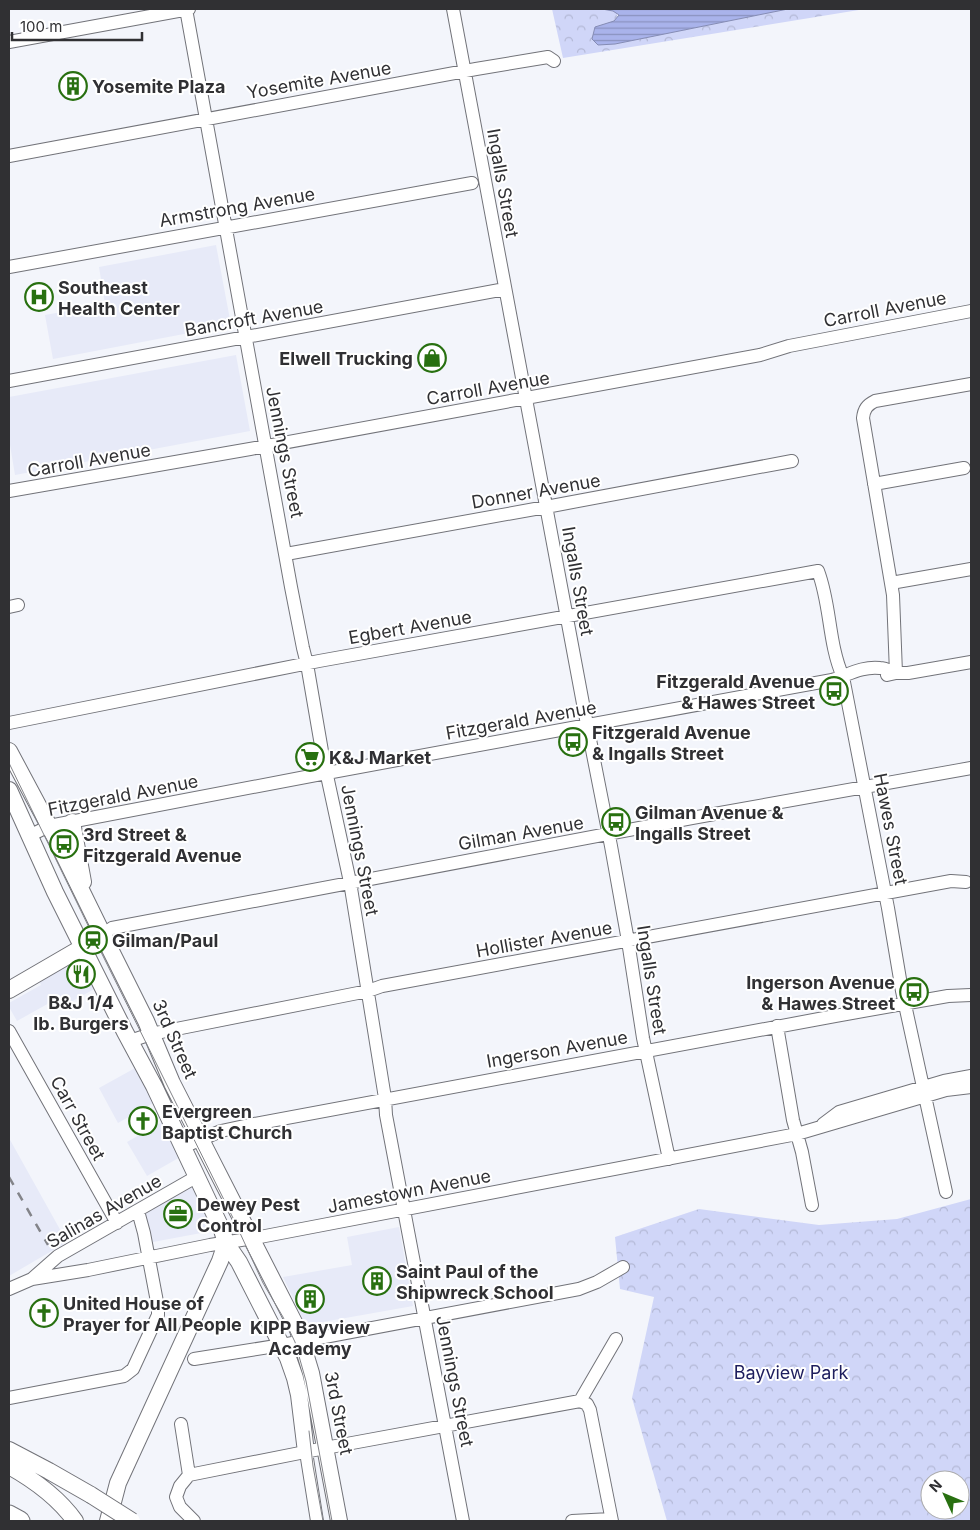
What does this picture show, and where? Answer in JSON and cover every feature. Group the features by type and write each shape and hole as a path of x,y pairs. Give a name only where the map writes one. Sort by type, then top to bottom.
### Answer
{"highway":[{"path":"9,1515 20,1521"}],"main road":[{"name":"3rd Street","path":"9,751 103,934 151,1034 172,1083 298,1330 311,1373 339,1521"},
{"name":"3rd Street","path":"9,790 55,892 154,1086 222,1230 226,1243 239,1262 282,1345 295,1378 299,1395 306,1452"},
{"path":"72,822 86,901"},
{"path":"9,990 83,947"},
{"path":"108,1521 118,1483 220,1261 226,1243"},
{"path":"9,1450 91,1495 132,1521"},
{"path":"9,1466 49,1492 75,1521"}],"street":[{"path":"9,42 187,9"},
{"name":"Jennings Street","path":"187,9 303,648 350,882 385,1098 386,1115 463,1521"},
{"name":"Ingalls Street","path":"453,9 566,617 609,834 645,1051 669,1159"},
{"name":"Yosemite Avenue","path":"9,156 465,71 551,59"},
{"name":"Armstrong Avenue","path":"9,267 472,183"},
{"name":"Bancroft Avenue","path":"9,381 505,289"},
{"name":"Carroll Avenue","path":"9,492 760,355 789,346 971,310"},
{"path":"896,673 894,601 862,418 866,406 875,401 971,384"},
{"name":"Donner Avenue","path":"286,554 546,508 792,461"},
{"path":"874,484 964,468"},
{"path":"891,583 971,569"},
{"name":"Egbert Avenue","path":"9,723 307,664 818,570"},
{"name":"Hawes Street","path":"818,570 838,664 843,677 905,1003 946,1192"},
{"name":"Fitzgerald Avenue","path":"29,836 49,826 843,677 873,677 896,673 908,674 971,662"},
{"name":"Gilman Avenue","path":"83,947 112,928 350,882 971,768"},
{"name":"Hollister Avenue","path":"130,1042 151,1034 368,991 382,986 951,881 966,882"},
{"name":"Ingerson Avenue","path":"183,1147 232,1128 385,1098 905,1003 948,996 971,995"},
{"path":"777,1026 812,1205"},
{"name":"Carr Street","path":"9,1031 117,1223"},
{"name":"Jamestown Avenue","path":"924,1092 944,1081 971,1076"},
{"name":"Jamestown Avenue","path":"9,1288 32,1279 405,1210 797,1134 816,1129 839,1112 924,1092 971,1087"},
{"name":"Salinas Avenue","path":"32,1279 58,1256 196,1177"},
{"path":"9,1398 124,1376 133,1369 158,1315 149,1257 138,1211"},
{"path":"194,1359 282,1345 579,1289 597,1282 623,1267"},
{"path":"580,1401 616,1339"},
{"path":"194,1521 180,1507 176,1497 180,1486 189,1475 580,1401 587,1404 590,1410 611,1520 572,1521"},
{"path":"181,1424 189,1475"},
{"path":"306,1452 317,1521"}],"shaded area":[{"path":"216,245 231,325 53,359 45,315 105,304 99,267"},
{"path":"236,355 250,431 15,475 9,439 9,397"},
{"path":"80,958 98,987 56,1010 51,1002 17,1021 9,1007 9,1003 41,985 39,980"},
{"path":"137,1067 155,1102 118,1123 99,1088"},
{"path":"164,1121 182,1156 147,1176 127,1142"},
{"path":"9,1138 67,1242 9,1276"},
{"path":"192,1187 207,1216 212,1231 153,1242 149,1235 144,1213"},
{"path":"399,1227 413,1306 306,1325 283,1277 352,1265 347,1237"}],"green space":[{"path":"552,9 615,9 624,36 780,9 865,9 563,58"},
{"name":"Bayview Park","path":"971,1199 971,1521 667,1521 632,1398 654,1297 620,1289 615,1237 699,1209 819,1225 897,1219"}],"water":[{"path":"602,9 788,9 615,44 598,45 592,39 595,27 614,21 619,15 613,11"}],"tram line":[{"path":"9,763 234,1220 263,1283 295,1342 306,1381 332,1521"},
{"path":"309,1431 323,1521"}],"railway":[{"path":"9,1177 48,1245"}],"place":[{"name":"Yosemite Plaza","path":"73,86"},
{"name":"Southeast Health Center","path":"39,297"},
{"name":"Elwell Trucking","path":"432,358"},
{"name":"Fitzgerald Avenue & Hawes Street","path":"834,691"},
{"name":"Fitzgerald Avenue & Ingalls Street","path":"573,742"},
{"name":"K&J Market","path":"310,757"},
{"name":"Gilman Avenue & Ingalls Street","path":"616,822"},
{"name":"3rd Street & Fitzgerald Avenue","path":"64,844"},
{"name":"Gilman/Paul","path":"93,940"},
{"name":"B&J 1/4 lb. Burgers","path":"81,974"},
{"name":"Ingerson Avenue & Hawes Street","path":"914,992"},
{"name":"Evergreen Baptist Church","path":"143,1121"},
{"name":"Dewey Pest Control","path":"178,1214"},
{"name":"Saint Paul of the Shipwreck School","path":"377,1281"},
{"name":"KIPP Bayview Academy","path":"310,1299"},
{"name":"United House of Prayer for All People","path":"44,1313"}]}
